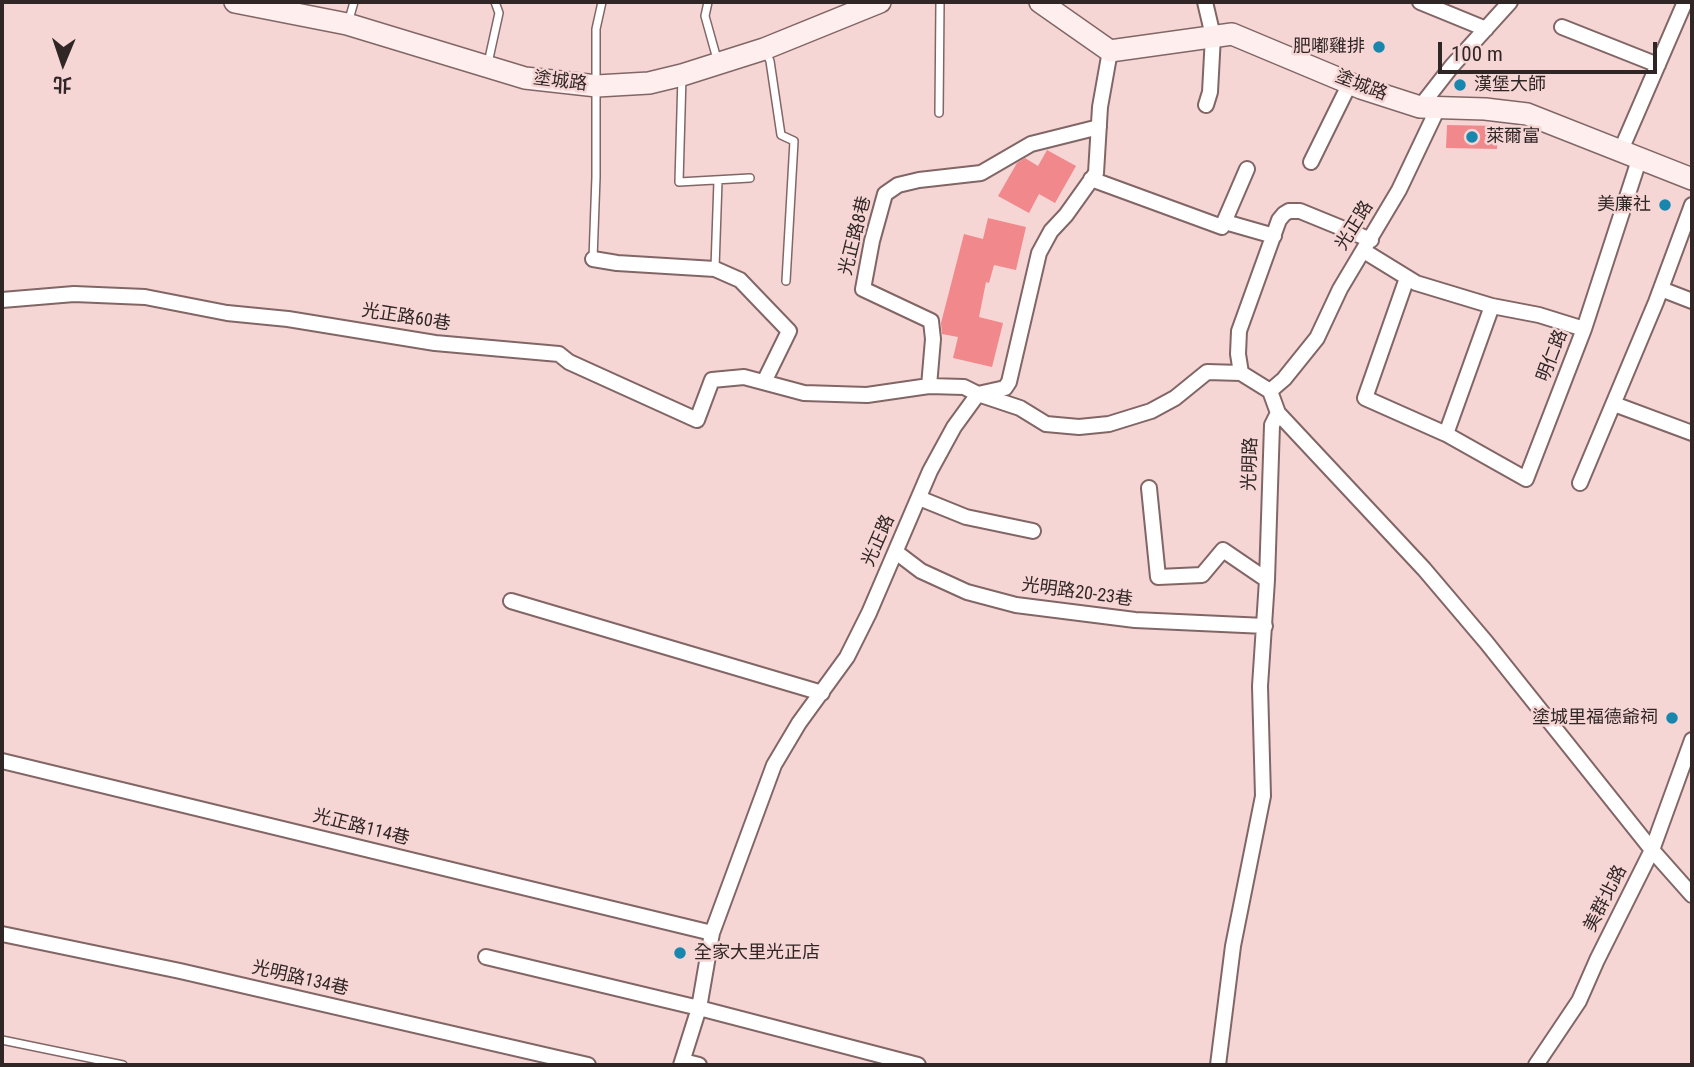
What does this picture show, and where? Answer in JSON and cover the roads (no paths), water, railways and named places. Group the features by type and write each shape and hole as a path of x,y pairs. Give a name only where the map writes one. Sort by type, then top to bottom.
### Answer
{"street":[{"name":"塗城路","path":"236,2 273,5 347,24 525,78 597,86 649,83 682,75 764,49 880,2"},
{"path":"978,394 1005,388 1009,382 1039,253 1051,231 1066,215 1097,168 1099,127 1110,51 1040,2"},
{"path":"1205,2 1213,36 1212,100"},
{"path":"1420,2 1440,5 1486,29"},
{"name":"光正路","path":"1270,391 1284,379 1317,338 1340,289 1399,190 1429,108 1486,29 1510,2"},
{"name":"明仁路","path":"1446,434 1526,480 1584,329 1658,65 1685,2"},
{"path":"1562,27 1658,65"},
{"name":"塗城路","path":"1110,51 1232,34 1350,83 1429,108 1485,109 1527,114 1692,179"},
{"path":"1311,162 1350,83"},
{"name":"光正路8巷","path":"929,386 933,339 931,321 863,289 885,194 898,184 981,173 1031,144 1099,127"},
{"path":"1091,179 1222,227 1247,169"},
{"path":"1580,483 1661,289 1692,205"},
{"path":"1584,329 1539,315 1492,306 1406,278 1368,246 1300,211 1289,211 1279,220 1239,331 1238,341 1241,373 1270,391 1278,413 1424,569 1652,850 1692,895"},
{"path":"1225,222 1274,236"},
{"path":"593,259 715,269 740,280 789,331 764,382"},
{"path":"1406,278 1365,398 1446,434 1492,306"},
{"path":"1661,289 1692,302"},
{"name":"光正路60巷","path":"2,300 74,294 145,297 227,313 288,319 435,343 559,354 569,362 697,420 712,380 744,377 804,393 867,396 929,386 964,387 1020,408 1046,424 1079,427 1109,424 1151,411 1175,398 1207,372 1241,373"},
{"name":"光正路","path":"682,1063 699,1008 712,933 769,775 799,723 848,657 930,471 954,427 978,394"},
{"path":"1614,404 1692,433"},
{"name":"光明路","path":"1218,1065 1233,946 1263,796 1260,686 1265,626 1272,425 1278,413"},
{"path":"1149,488 1158,577 1202,575 1223,550 1267,580"},
{"path":"919,498 966,517 1033,531"},
{"name":"光明路20-23巷","path":"895,552 921,571 967,592 1016,605 1135,620 1265,626"},
{"path":"511,601 822,693"},
{"name":"美群北路","path":"1536,1065 1579,1001 1652,850 1692,740"},
{"name":"光正路114巷","path":"2,761 712,933"},
{"path":"1676,875 1692,879"},
{"name":"光明路134巷","path":"2,934 180,971 588,1065"},
{"path":"486,957 699,1008 918,1065"},
{"path":"682,1063 699,1065"}],"lane":[{"path":"347,24 354,2"},
{"path":"487,67 499,13 495,2"},
{"path":"593,259 596,29 602,2"},
{"path":"708,2 705,16 718,64"},
{"path":"939,113 940,2"},
{"path":"764,49 770,61 781,135 794,141 786,281"},
{"path":"682,75 679,182 750,178"},
{"path":"715,269 718,181"},
{"path":"2,1040 123,1065"}],"place":[{"name":"肥嘟雞排","path":"1379,47"},
{"name":"漢堡大師","path":"1460,85"},
{"name":"萊爾富","path":"1472,137"},
{"name":"美廉社","path":"1665,205"},
{"name":"塗城里福德爺祠","path":"1672,718"},
{"name":"全家大里光正店","path":"680,953"}]}
